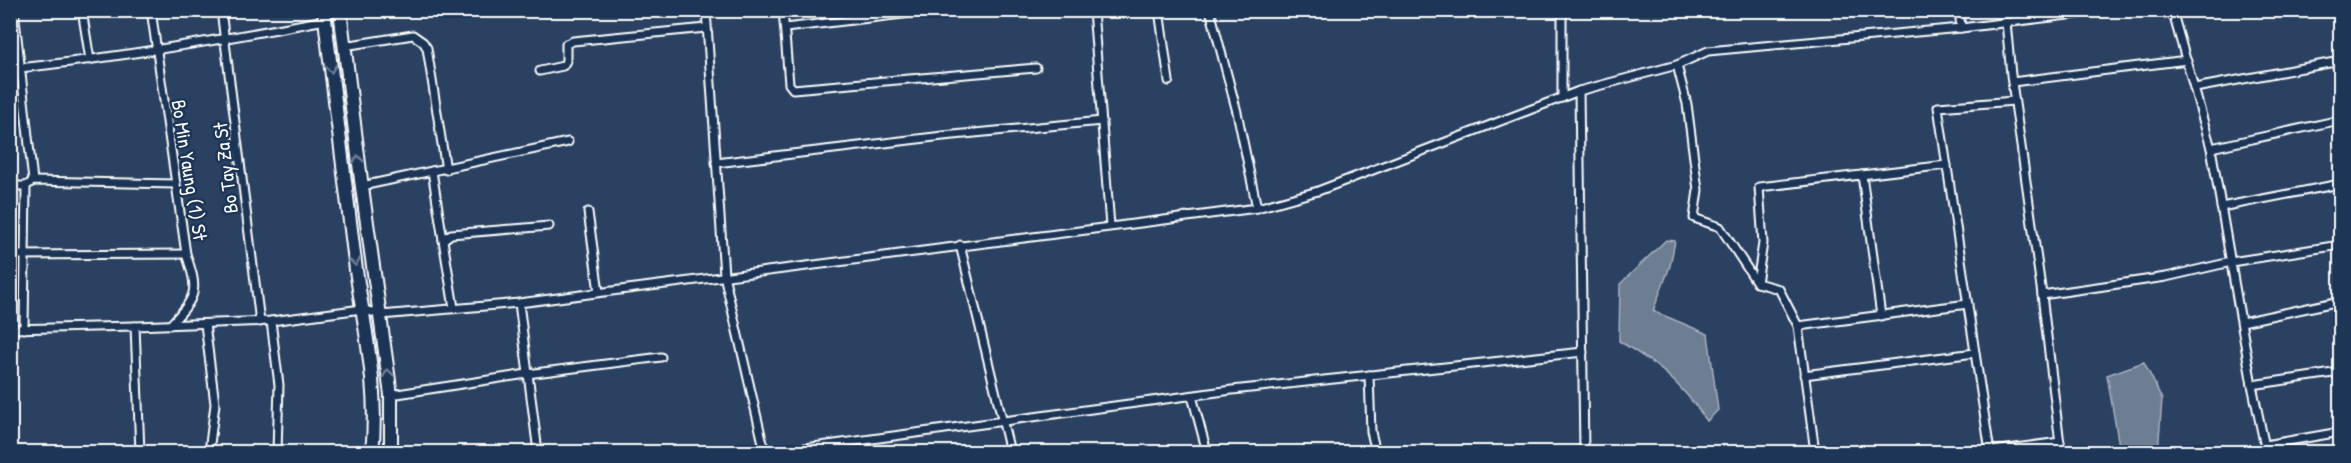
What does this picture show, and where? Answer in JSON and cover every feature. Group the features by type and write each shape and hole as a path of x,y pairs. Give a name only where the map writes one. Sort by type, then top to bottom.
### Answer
{"highway":[{"path":"340,10 391,395 391,453"},
{"path":"325,15 362,309 374,385 375,428 372,453"}],"street":[{"path":"14,10 33,181"},
{"path":"82,10 90,60"},
{"name":"Bo Min Yaung (1) St","path":"151,10 186,254 194,278 192,302 170,325"},
{"name":"Bo Tay Za St","path":"221,10 260,322"},
{"path":"706,10 724,275 765,453"},
{"path":"783,10 789,84 794,89 1036,68"},
{"path":"785,28 937,10"},
{"path":"1093,10 1110,226"},
{"path":"1159,10 1169,81"},
{"path":"1210,10 1237,112 1257,208"},
{"path":"1562,10 1562,98"},
{"path":"1959,10 1961,28"},
{"path":"10,329 260,322 362,309 381,315 519,303 1257,208 1318,190 1579,91 1677,65 1708,51 1961,28 2110,10"},
{"path":"2172,10 2211,148 2265,449 2340,432"},
{"path":"10,69 90,60 226,39 325,15"},
{"path":"2006,22 2014,101 2042,294 2061,453"},
{"path":"540,71 563,66 566,61 566,44 573,41 706,28"},
{"path":"344,46 413,35 423,42 427,48 446,170"},
{"path":"2012,82 2187,60"},
{"path":"2195,88 2340,60"},
{"path":"1677,65 1687,104 1698,190 1694,218 1720,228 1757,283 1779,289 1798,326 1815,453"},
{"path":"1579,91 1584,453"},
{"path":"1990,452 1938,107 2014,101"},
{"path":"2211,148 2340,120"},
{"path":"716,163 944,136 1102,121"},
{"path":"362,186 446,170 568,142"},
{"path":"1757,283 1763,243 1759,187 1947,165"},
{"path":"432,171 454,308"},
{"path":"1862,175 1881,316"},
{"path":"10,186 26,186 33,181 175,184"},
{"path":"2221,207 2340,184"},
{"path":"24,329 26,186"},
{"path":"588,212 599,292"},
{"path":"443,240 451,234 549,226"},
{"path":"960,245 1010,453"},
{"path":"2042,294 2166,277 2231,262 2340,245"},
{"path":"10,255 186,254"},
{"path":"2242,322 2340,301"},
{"path":"519,303 538,453"},
{"path":"1798,326 1968,304"},
{"path":"271,321 279,385 278,453"},
{"path":"205,324 215,404 209,453"},
{"path":"135,326 140,453"},
{"path":"776,453 1001,420 1192,396 1583,352"},
{"path":"1804,375 1975,353"},
{"path":"391,395 527,374 661,357"},
{"path":"2252,385 2340,372"},
{"path":"1369,375 1371,432 1376,453"},
{"path":"1192,396 1207,453"},
{"path":"1985,453 2060,442"}],"water":[{"path":"1666,240 1675,241 1670,266 1653,311 1708,334 1718,410 1707,421 1668,375 1619,341 1620,284"},
{"path":"2144,362 2162,399 2158,452 2120,452 2107,375"}]}
